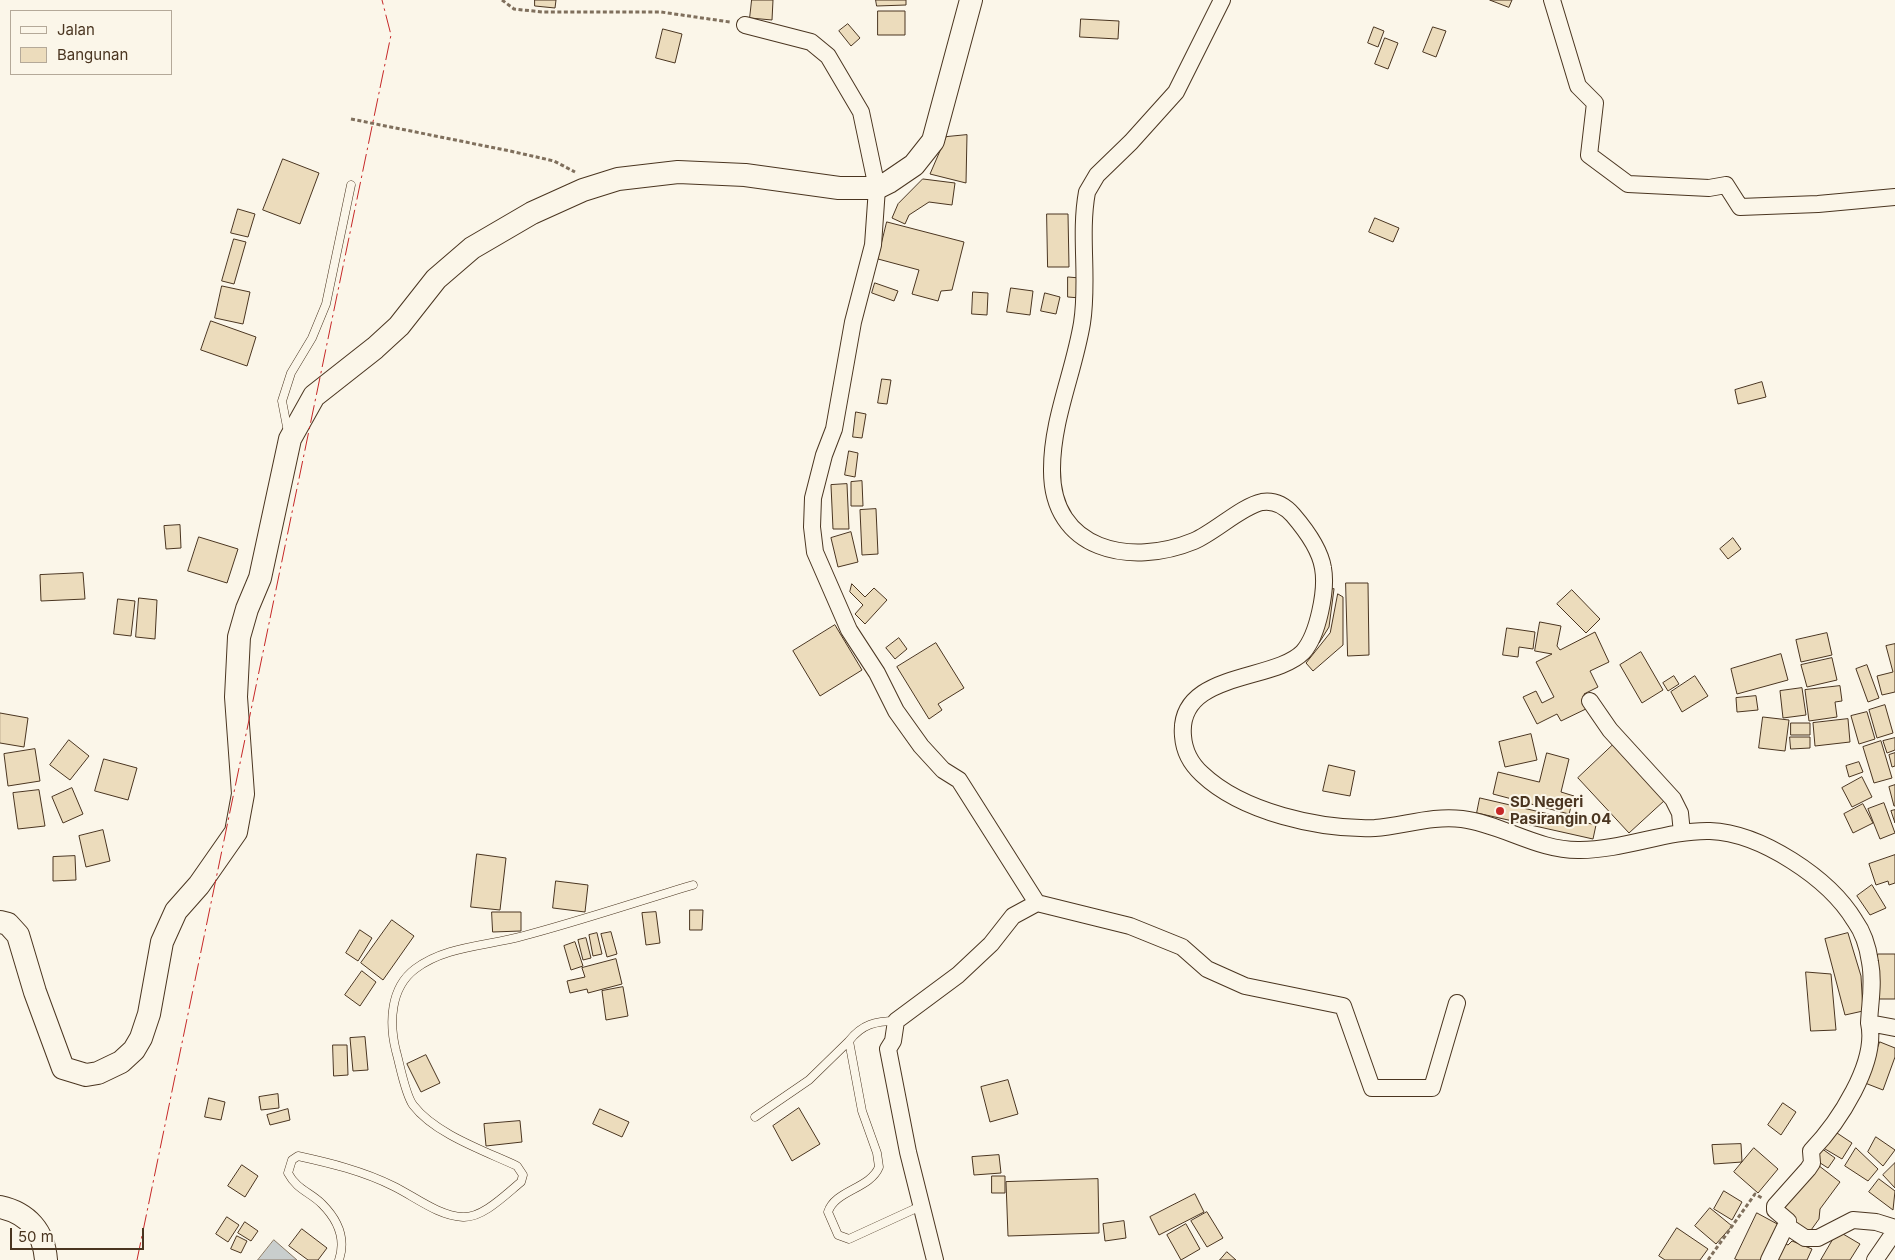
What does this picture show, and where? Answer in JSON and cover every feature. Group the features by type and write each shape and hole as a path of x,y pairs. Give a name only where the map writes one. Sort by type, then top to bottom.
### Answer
{"street":[{"path":"0,922 8,924 18,935 35,992 63,1068 86,1075 105,1070 128,1056 141,1038 149,1014 162,942 176,911 199,885 236,832 243,794 236,697 239,637 247,608 260,578 290,439 314,396 381,343 399,326 436,279 472,248 532,213 582,190 618,179 678,172 745,175 838,188 877,188 914,165 933,141 971,0"},
{"path":"1222,0 1176,92 1131,142 1097,175 1087,192 1082,321 1058,422 1052,467 1054,492 1069,523 1081,536 1109,550 1136,554 1179,546 1209,534 1254,505 1267,502 1282,505 1304,528 1317,550 1324,568 1320,616 1304,651 1288,661 1228,681 1197,698 1186,712 1182,732 1186,752 1193,764 1209,780 1246,802 1285,816 1333,826 1374,828 1441,819 1460,819 1546,846 1573,850 1610,848 1682,833 1708,831 1740,836 1774,850 1804,868 1837,899 1855,919 1871,964 1873,985 1869,1023 1872,1036 1871,1048 1852,1094 1820,1142 1811,1151 1812,1163 1774,1206 1775,1210 1788,1222 1769,1260"},
{"path":"1552,0 1578,86 1595,102 1589,155 1628,184 1709,188 1726,185 1740,207 1818,204 1895,196"},
{"path":"745,25 811,42 828,56 861,112 877,188 873,244 850,339 834,429 824,455 813,498 812,527 815,552 849,630 877,674 896,711 921,746 943,770 960,780 1037,903"},
{"path":"1590,701 1610,730 1673,798 1680,813 1682,833"},
{"path":"935,1260 888,1058 888,1049 893,1041 896,1021 958,975 991,944 1013,916 1037,903 1130,926 1154,938 1182,947 1207,969 1245,986 1343,1006 1372,1088 1432,1088 1457,1003"},
{"path":"1869,1023 1895,1028"},
{"path":"0,1207 11,1209 35,1226 44,1240 46,1260"},
{"path":"1787,1226 1805,1238 1818,1238 1853,1220 1876,1222 1895,1229 1875,1260"}],"lane":[{"path":"290,439 282,401 291,373 312,338 326,304 351,185"},
{"path":"339,1260 344,1247 338,1225 322,1204 294,1184 288,1173 292,1160 298,1156 339,1165 392,1185 433,1207 464,1217 478,1213 521,1182 523,1175 517,1166 444,1130 412,1104 392,1035 392,1011 398,987 414,969 434,957 450,952 522,936 693,885"},
{"path":"755,1117 809,1080 862,1026 876,1022 896,1021"},
{"path":"849,1041 862,1111 877,1153 879,1167 870,1178 830,1205 828,1212 830,1221 838,1235 849,1240 921,1206"}],"path":[{"path":"502,0 514,9 542,12 662,12 745,25"},
{"path":"352,119 554,161 572,169 584,178 582,190"},
{"path":"1708,1260 1755,1194 1774,1206"}],"shaded area":[{"path":"274,1240 297,1260 258,1260"}],"building":[{"path":"535,0 556,0 555,8 535,6"},
{"path":"752,0 773,0 772,20 750,18"},
{"path":"876,0 906,0 906,5 877,6"},
{"path":"1490,0 1512,0 1509,7"},
{"path":"878,11 905,11 905,35 878,35"},
{"path":"1081,19 1119,21 1118,39 1080,37"},
{"path":"848,24 860,38 851,46 839,31"},
{"path":"1374,27 1384,31 1378,47 1368,43"},
{"path":"1433,27 1446,31 1436,57 1423,52"},
{"path":"663,29 682,34 675,63 656,58"},
{"path":"1385,38 1398,43 1388,69 1375,64"},
{"path":"967,135 966,183 930,174 946,137"},
{"path":"283,159 319,173 300,224 263,210"},
{"path":"923,179 955,183 952,205 929,202 909,215 905,224 892,218 898,204"},
{"path":"238,209 255,214 248,237 231,233"},
{"path":"1047,214 1068,214 1069,267 1048,267"},
{"path":"1375,218 1399,228 1393,242 1369,232"},
{"path":"887,222 964,242 952,290 941,291 938,301 912,294 919,270 878,259"},
{"path":"234,239 246,242 234,284 222,281"},
{"path":"1068,277 1080,278 1080,298 1068,297"},
{"path":"875,283 898,291 894,301 872,293"},
{"path":"222,286 250,292 243,324 215,318"},
{"path":"1011,288 1033,291 1030,315 1007,312"},
{"path":"973,292 988,293 987,315 972,314"},
{"path":"1045,293 1060,297 1056,314 1041,311"},
{"path":"211,321 256,337 247,366 201,350"},
{"path":"882,379 891,380 887,404 878,403"},
{"path":"1762,382 1766,397 1738,404 1735,390"},
{"path":"856,412 866,414 862,438 853,437"},
{"path":"849,451 858,453 855,477 845,475"},
{"path":"862,481 863,506 851,506 851,482"},
{"path":"847,484 849,529 833,529 831,485"},
{"path":"876,509 878,554 862,555 860,510"},
{"path":"180,525 181,548 166,549 164,526"},
{"path":"851,532 858,562 838,567 831,538"},
{"path":"199,537 238,549 227,583 188,571"},
{"path":"1733,538 1741,549 1728,559 1720,549"},
{"path":"83,573 85,599 41,601 40,575"},
{"path":"1346,583 1368,583 1369,655 1348,656"},
{"path":"852,584 865,597 874,588 887,600 865,624 855,614 863,605 850,592"},
{"path":"1334,589 1329,627 1319,643 1315,639 1326,590"},
{"path":"1572,590 1600,619 1586,633 1557,604"},
{"path":"1338,594 1343,597 1343,645 1313,671 1306,663 1330,633"},
{"path":"139,598 157,600 155,639 136,637"},
{"path":"118,599 135,601 131,636 114,634"},
{"path":"1540,622 1561,626 1557,646 1560,650 1595,632 1609,662 1590,671 1598,687 1584,694 1590,707 1561,721 1557,714 1537,724 1523,697 1536,691 1542,703 1554,697 1536,662 1552,654 1535,651"},
{"path":"835,625 862,670 820,696 793,651"},
{"path":"1507,628 1535,632 1533,649 1519,647 1518,657 1503,655"},
{"path":"1827,633 1832,655 1801,662 1796,640"},
{"path":"899,638 907,649 895,659 886,648"},
{"path":"936,643 964,688 938,704 942,710 929,719 897,667"},
{"path":"1895,644 1895,692 1882,695 1877,676 1893,672 1886,646"},
{"path":"1641,652 1663,690 1642,703 1620,665"},
{"path":"1781,654 1788,680 1737,694 1731,669"},
{"path":"1832,658 1837,680 1807,687 1801,665"},
{"path":"1867,665 1879,698 1868,702 1856,669"},
{"path":"1674,676 1679,684 1668,691 1663,683"},
{"path":"1695,676 1708,696 1682,712 1671,692"},
{"path":"1840,686 1842,701 1835,702 1837,717 1809,721 1805,690"},
{"path":"1802,688 1806,715 1783,718 1780,691"},
{"path":"1756,696 1758,710 1737,712 1736,698"},
{"path":"1885,705 1893,733 1877,738 1869,710"},
{"path":"1867,712 1875,739 1859,744 1851,716"},
{"path":"0,713 28,718 24,747 0,743"},
{"path":"1763,717 1789,720 1785,751 1759,748"},
{"path":"1848,719 1850,742 1815,746 1813,723"},
{"path":"1791,723 1810,723 1810,735 1791,735"},
{"path":"1531,734 1537,760 1505,767 1499,742"},
{"path":"1790,737 1810,737 1810,748 1791,749"},
{"path":"1895,738 1895,750 1887,753 1883,741"},
{"path":"69,740 89,756 70,780 50,765"},
{"path":"1881,741 1892,778 1874,783 1863,747"},
{"path":"1614,744 1665,800 1629,833 1578,778"},
{"path":"35,749 40,781 8,786 4,754"},
{"path":"1547,753 1569,759 1561,792 1574,796 1569,814 1493,794 1498,772 1539,782"},
{"path":"1895,753 1895,766 1892,767 1889,755"},
{"path":"104,759 137,768 128,800 95,791"},
{"path":"1859,762 1863,772 1849,777 1846,766"},
{"path":"1329,765 1355,771 1350,796 1323,791"},
{"path":"1862,777 1872,797 1852,807 1842,788"},
{"path":"1895,785 1895,806 1894,806 1889,787"},
{"path":"72,788 83,814 63,823 52,797"},
{"path":"39,790 45,826 18,829 13,793"},
{"path":"1480,798 1596,825 1593,839 1477,813"},
{"path":"1884,803 1895,833 1880,839 1868,809"},
{"path":"1863,804 1873,823 1853,833 1844,814"},
{"path":"1895,810 1895,823 1891,811"},
{"path":"103,830 110,861 86,867 79,836"},
{"path":"477,854 506,858 500,910 471,907"},
{"path":"1895,855 1895,883 1889,885 1888,881 1876,885 1869,864"},
{"path":"75,856 76,880 53,881 53,857"},
{"path":"556,881 588,885 585,912 553,908"},
{"path":"1872,885 1886,908 1870,915 1857,896"},
{"path":"690,910 703,910 702,930 690,930"},
{"path":"492,912 521,912 521,931 493,932"},
{"path":"656,912 660,943 646,945 642,913"},
{"path":"392,920 414,936 383,980 361,963"},
{"path":"360,930 372,938 358,961 346,953"},
{"path":"611,932 617,954 607,957 601,934"},
{"path":"597,933 602,954 593,956 589,935"},
{"path":"1848,933 1861,976 1863,1011 1845,1015 1825,939"},
{"path":"586,938 591,958 583,960 578,940"},
{"path":"575,942 583,966 571,970 564,946"},
{"path":"1878,954 1895,954 1895,999 1877,999"},
{"path":"616,959 622,984 588,993 587,989 570,993 567,981 585,977 582,968"},
{"path":"362,971 376,982 360,1006 345,995"},
{"path":"1806,972 1831,974 1836,1030 1811,1031"},
{"path":"623,987 628,1016 606,1020 602,991"},
{"path":"365,1037 368,1070 353,1071 350,1038"},
{"path":"1880,1042 1895,1048 1895,1057 1883,1090 1865,1083"},
{"path":"333,1045 347,1045 348,1075 334,1076"},
{"path":"426,1055 440,1083 421,1092 407,1064"},
{"path":"1008,1080 1018,1114 990,1122 981,1087"},
{"path":"278,1094 279,1108 261,1110 259,1097"},
{"path":"209,1098 225,1102 221,1120 205,1117"},
{"path":"1783,1103 1796,1112 1781,1135 1768,1125"},
{"path":"799,1108 820,1144 792,1161 773,1126"},
{"path":"288,1109 290,1120 270,1125 267,1115"},
{"path":"600,1109 629,1122 622,1137 593,1124"},
{"path":"520,1121 522,1142 486,1146 484,1124"},
{"path":"1831,1129 1852,1143 1842,1159 1820,1146"},
{"path":"1876,1137 1895,1150 1883,1166 1868,1152"},
{"path":"1741,1144 1742,1162 1714,1164 1712,1145"},
{"path":"1754,1148 1778,1169 1758,1193 1734,1172"},
{"path":"1821,1148 1835,1158 1828,1168 1814,1159"},
{"path":"1856,1148 1878,1169 1868,1181 1845,1166"},
{"path":"999,1155 1001,1173 974,1175 972,1157"},
{"path":"1814,1162 1840,1182 1820,1209 1819,1219 1806,1237 1778,1209"},
{"path":"1895,1163 1895,1188 1883,1175"},
{"path":"242,1165 258,1176 245,1197 228,1186"},
{"path":"992,1176 1005,1176 1005,1193 992,1193"},
{"path":"1098,1179 1099,1233 1008,1236 1006,1182"},
{"path":"1879,1179 1895,1191 1893,1210 1869,1192"},
{"path":"1724,1191 1742,1202 1732,1220 1714,1209"},
{"path":"1195,1194 1204,1212 1159,1235 1150,1217"},
{"path":"1710,1208 1732,1226 1716,1244 1695,1226"},
{"path":"1207,1212 1223,1238 1207,1247 1191,1221"},
{"path":"1757,1213 1781,1226 1762,1260 1735,1259"},
{"path":"227,1217 239,1225 228,1242 216,1234"},
{"path":"1124,1221 1126,1238 1105,1241 1103,1224"},
{"path":"245,1222 258,1231 251,1241 238,1233"},
{"path":"1186,1224 1200,1249 1181,1260 1167,1235"},
{"path":"1677,1228 1708,1249 1700,1260 1665,1260 1659,1256"},
{"path":"302,1229 327,1248 318,1260 308,1260 289,1246"},
{"path":"1838,1231 1860,1244 1850,1260 1821,1260"},
{"path":"237,1236 247,1241 241,1253 231,1249"},
{"path":"1780,1241 1788,1245 1792,1241 1812,1249 1807,1260 1772,1260"},
{"path":"1227,1252 1236,1260 1220,1260"}],"power":[{"path":"137,1260 391,35 382,0"}],"place":[{"name":"SD Negeri Pasirangin 04","path":"1500,811"}]}
